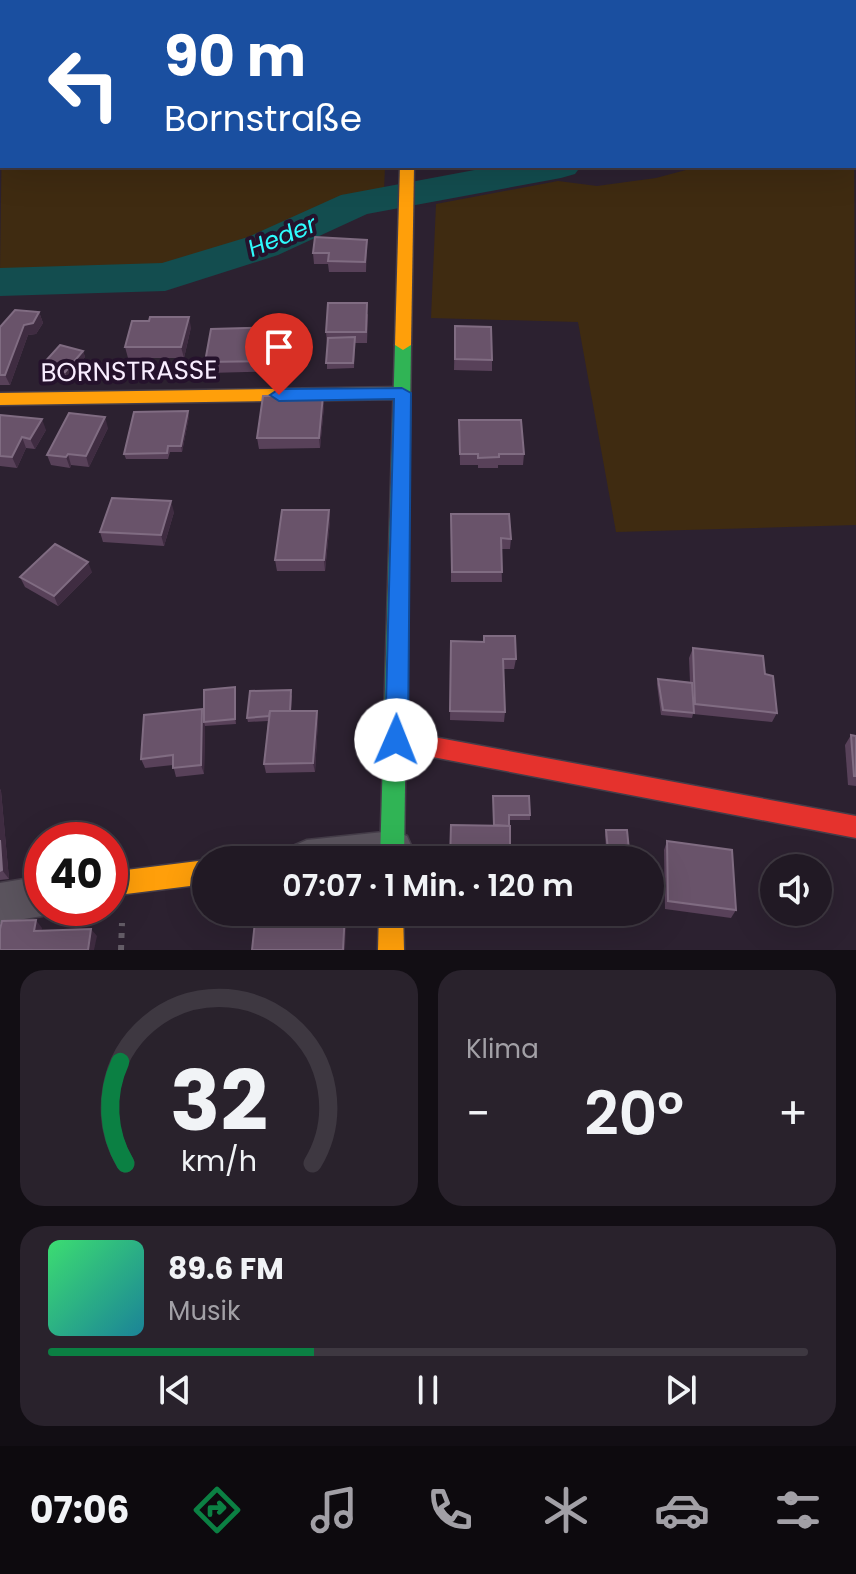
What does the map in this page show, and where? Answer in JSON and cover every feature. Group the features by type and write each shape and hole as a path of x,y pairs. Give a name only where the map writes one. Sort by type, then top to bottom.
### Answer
{"street":[{"path":"392,846 407,170"},
{"name":"BORNSTRASSE","path":"0,399 402,393"},
{"path":"396,740 856,827"},
{"path":"128,882 192,874"},
{"path":"0,903 24,899"},
{"path":"391,926 391,950"}],"shaded area":[{"path":"1,168 385,168 384,191 312,212 258,239 169,266 0,273"},
{"path":"694,168 854,168 856,525 616,532 578,322 431,318 436,204 558,181 597,186 656,178"}],"building":[{"path":"315,237 367,240 365,262 328,261 329,253 313,253"},
{"path":"328,303 367,303 366,332 326,332"},
{"path":"15,310 39,312 33,323 24,325 5,375 0,375 0,327"},
{"path":"150,317 189,317 181,347 125,347 132,321 149,321"},
{"path":"455,326 491,327 492,360 455,359"},
{"path":"282,327 279,361 205,362 211,329"},
{"path":"355,337 353,363 326,363 328,338"},
{"path":"60,345 83,351 65,372 42,365"},
{"path":"323,395 319,438 257,438 263,396"},
{"path":"188,411 181,446 168,446 167,453 124,454 134,412"},
{"path":"69,413 105,417 86,456 47,455"},
{"path":"0,415 42,419 30,439 22,437 12,457 0,456"},
{"path":"459,420 521,420 524,454 478,458 478,454 460,454"},
{"path":"112,498 171,501 161,535 100,532"},
{"path":"282,510 329,510 324,560 275,560"},
{"path":"451,514 509,514 511,539 501,538 502,572 452,572"},
{"path":"55,544 88,562 54,596 20,577"},
{"path":"484,636 515,636 516,659 503,659 505,712 450,711 451,641 484,642"},
{"path":"693,648 763,656 765,674 773,676 777,713 695,704"},
{"path":"658,679 692,683 694,713 663,710"},
{"path":"235,687 235,719 204,722 204,690"},
{"path":"291,690 290,711 270,711 269,716 247,718 250,691"},
{"path":"202,709 201,765 173,768 173,755 141,759 144,715"},
{"path":"270,711 317,711 313,763 264,764"},
{"path":"851,735 856,736 856,776 854,776"},
{"path":"493,796 529,796 530,815 509,815 509,826 494,825"},
{"path":"451,825 510,826 510,846 450,846"},
{"path":"606,830 627,830 629,846 608,846"},
{"path":"667,841 732,850 736,910 668,901"},
{"path":"24,920 24,926 35,926 34,931 91,929 88,950 0,950 2,921"},
{"path":"255,926 344,926 343,950 252,950"}],"waterway":[{"name":"Heder","path":"0,282 165,277 263,246 356,204 550,168"}],"traffic: fast":[{"path":"392,846 403,345"}],"traffic: slow":[{"path":"403,345 407,168"},
{"path":"0,399 402,393"},
{"path":"128,882 192,874"},
{"path":"391,926 391,950"}],"traffic: jam":[{"path":"396,740 856,827"}],"route":[{"path":"279,395 402,393 396,740"}]}
